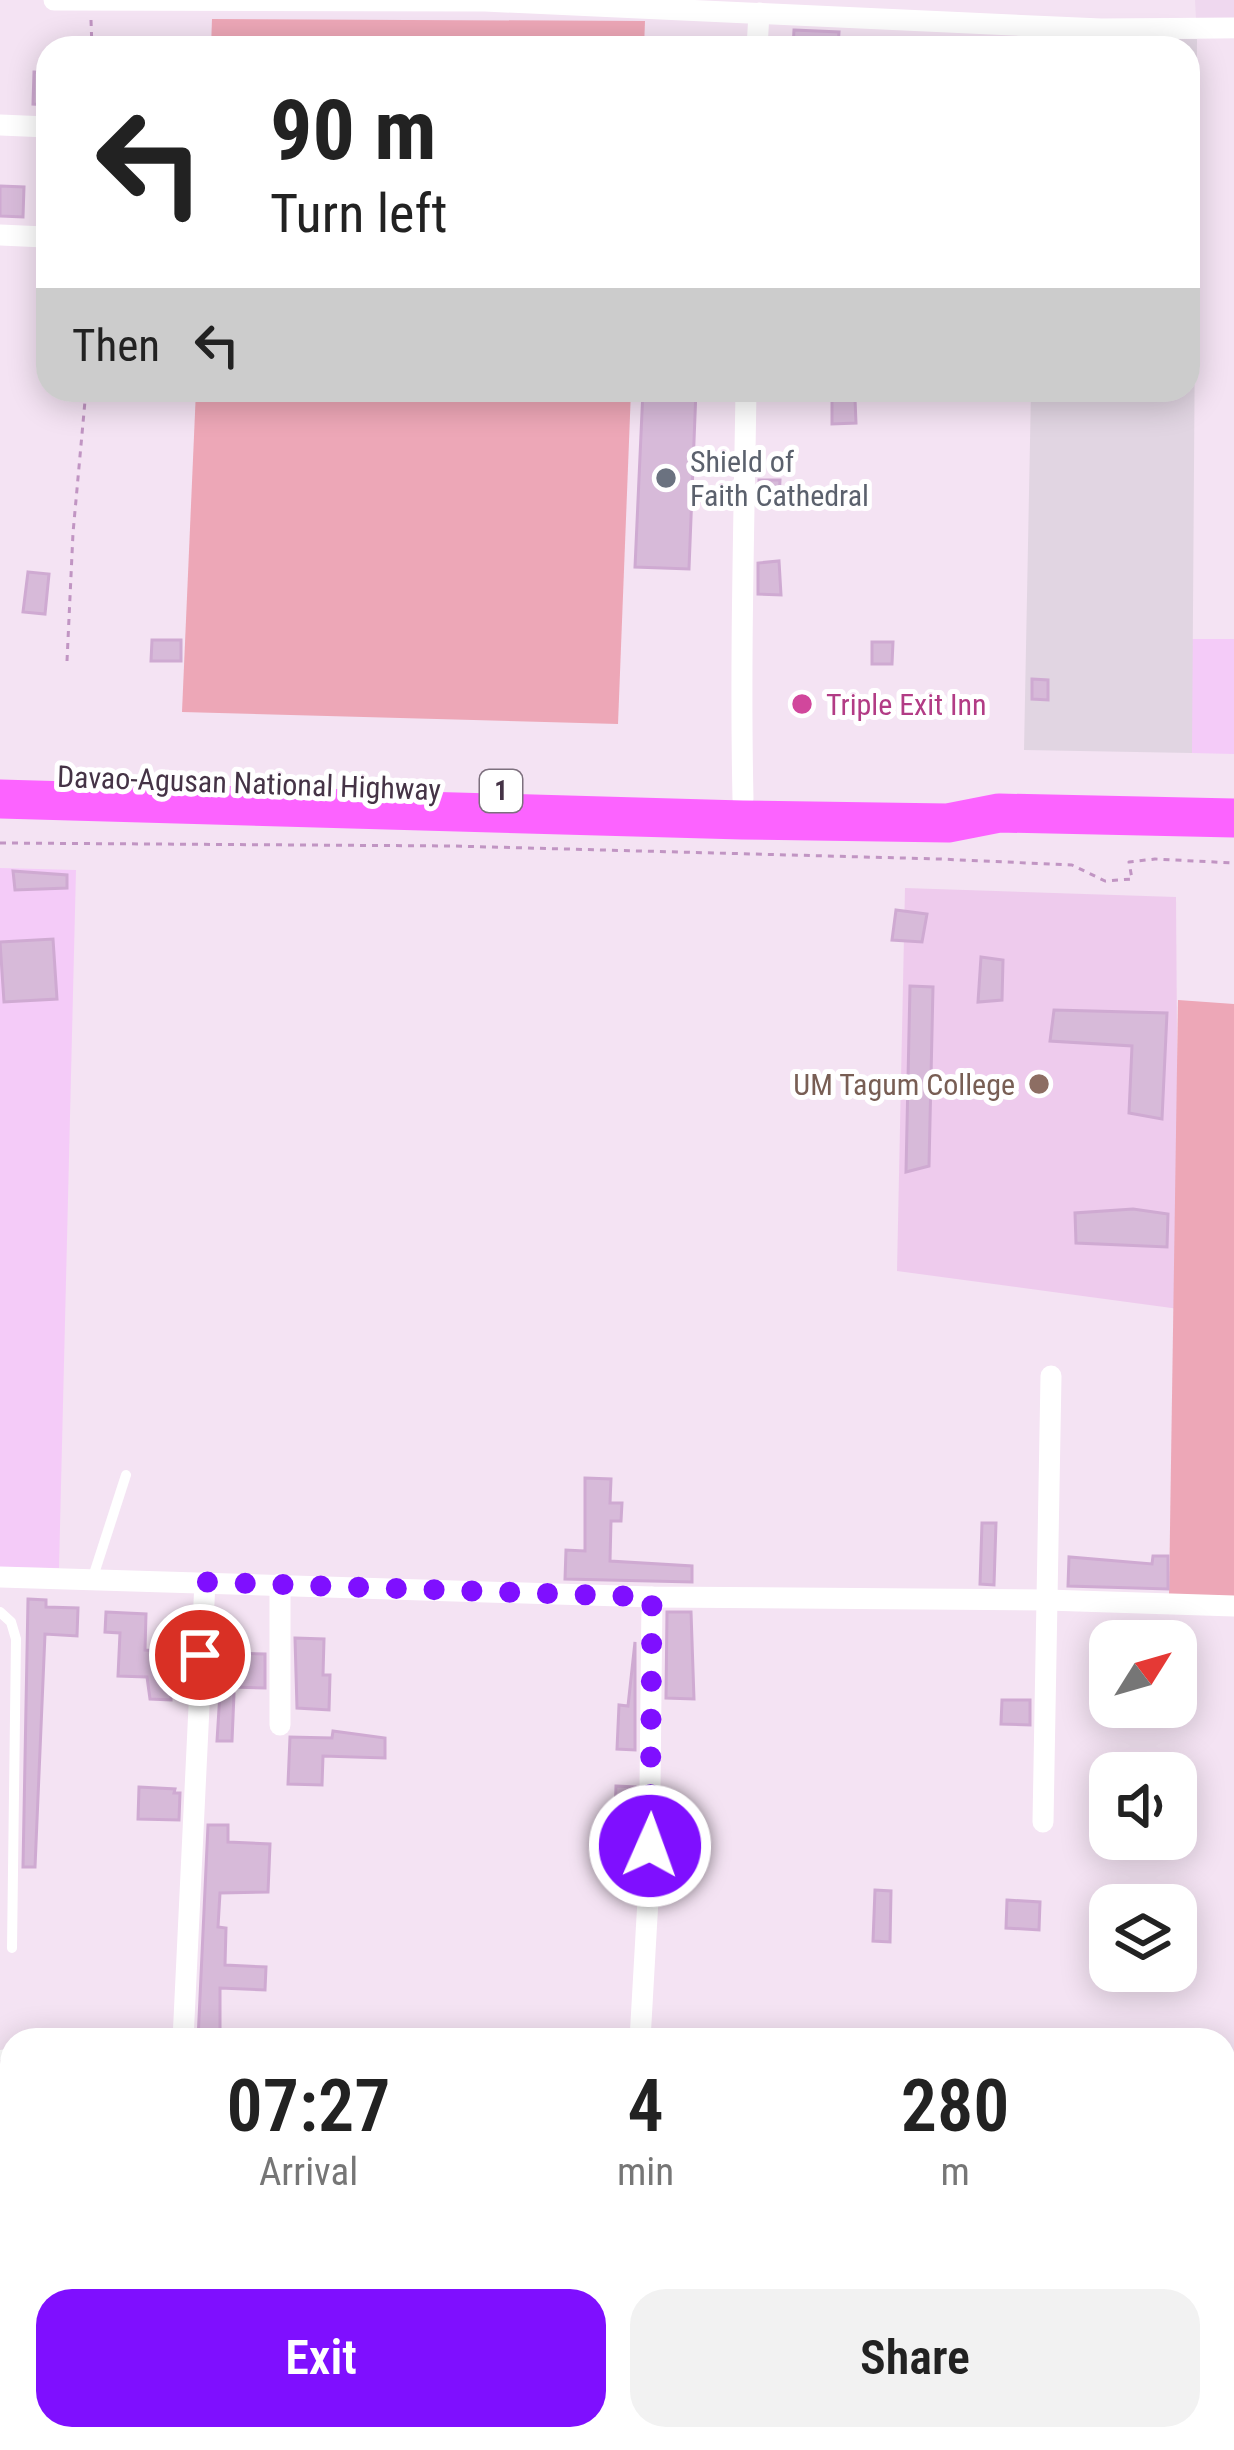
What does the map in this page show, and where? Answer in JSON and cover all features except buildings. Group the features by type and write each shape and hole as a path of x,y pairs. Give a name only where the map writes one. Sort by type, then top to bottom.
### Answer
{"highway":[{"name":"Davao-Agusan National Highway","path":"0,776 948,823 999,813 1234,818"},
{"name":"Davao-Agusan National Highway","path":"0,800 668,808 743,799 945,799 999,813"}],"street":[{"path":"54,0 485,1 1101,29 1234,28"},
{"path":"758,36 759,14"},
{"path":"0,125 36,126"},
{"path":"0,235 36,237"},
{"path":"743,799 741,583 746,402"},
{"path":"1042,1822 1051,1376"},
{"path":"0,1577 652,1597 1234,1606"},
{"path":"184,2028 205,1582"},
{"path":"280,1584 280,1725"},
{"path":"641,2028 649,1882 652,1597"}],"lane":[{"path":"92,1580 126,1474"},
{"path":"0,1612 16,1639 12,1948"}],"path":[{"path":"91,3 92,36"},
{"path":"67,661 85,402"},
{"path":"0,843 453,847 940,859 1072,865 1105,880 1132,879 1130,862 1234,863"}],"shaded area":[{"path":"1195,0 1234,0 1234,39 1197,36"},
{"path":"212,19 645,21 644,36 211,36"},
{"path":"195,402 631,402 618,724 182,712"},
{"path":"1031,402 1194,402 1192,753 1024,750"},
{"path":"1191,639 1234,639 1234,754 1192,753"},
{"path":"0,868 76,870 59,1568 0,1567"},
{"name":"UM Tagum College","path":"905,888 1176,897 1179,1309 897,1271"},
{"path":"1178,1000 1234,1004 1234,1597 1169,1595"}],"place":[{"name":"Shield of Faith Cathedral","path":"666,478"},
{"name":"Triple Exit Inn","path":"802,704"},
{"name":"UM Tagum College","path":"1039,1084"}],"route":[{"path":"200,1655 205,1582 652,1597 650,1846"}]}
